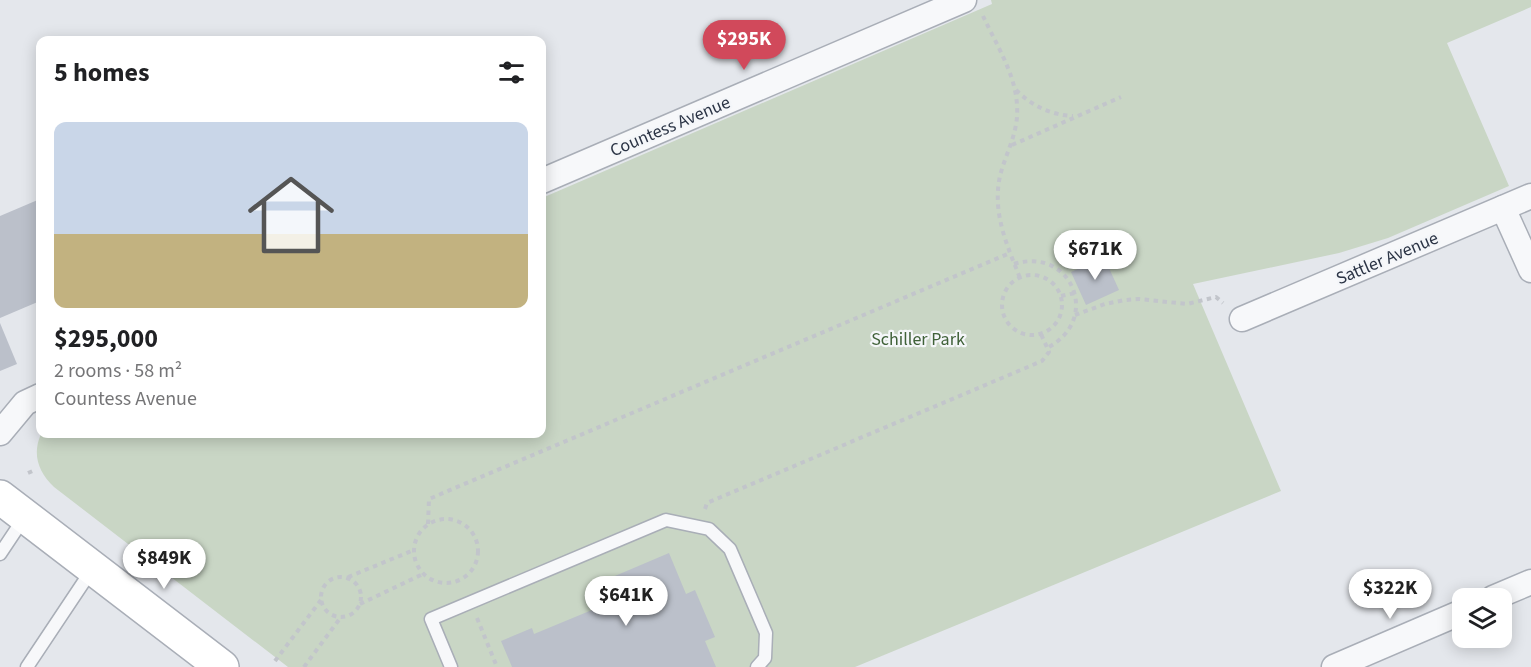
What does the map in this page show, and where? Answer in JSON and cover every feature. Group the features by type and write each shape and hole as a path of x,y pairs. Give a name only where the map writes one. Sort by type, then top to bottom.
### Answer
{"main road":[{"path":"12,507 222,667"}],"street":[{"name":"Countess Avenue","path":"546,179 972,4"},
{"name":"Sattler Avenue","path":"1242,319 1531,196"},
{"path":"1503,208 1531,270"},
{"path":"0,433 25,403 36,398"},
{"path":"1512,590 1531,582"},
{"path":"1334,667 1452,616"}],"lane":[{"path":"0,554 12,507"},
{"path":"451,667 431,619 666,520 709,529 730,549 766,633 765,658 757,667"},
{"path":"27,667 93,567"}],"path":[{"path":"972,4 1015,89 1032,104 1043,110 1065,116 1077,116"},
{"path":"1015,89 1017,122 1001,174 998,198 1000,222 1020,278"},
{"path":"1011,145 1121,97"},
{"path":"428,524 448,519 455,521 467,528 475,538 477,558 471,571 461,580 435,581 423,574 416,563 414,550 417,538 428,524 429,499 1010,253"},
{"path":"1014,264 1032,261 1049,264 1064,274 1075,293 1076,315 1066,334 1047,348"},
{"path":"1028,276 1045,278 1057,289 1062,305 1058,321 1052,328 1028,335 1013,328 1004,314 1002,305 1007,289 1020,278 1028,276"},
{"path":"1061,296 1075,293"},
{"path":"1076,315 1105,304 1125,300 1139,299 1187,304 1216,297"},
{"path":"707,503 1042,361 1049,352 1041,333"},
{"path":"28,473 35,470"},
{"path":"348,578 414,550"},
{"path":"304,667 341,617 352,613 360,604 423,574"},
{"path":"341,617 328,612 321,600 321,593 328,581 341,576 348,578 357,585 361,597 360,604"},
{"path":"275,661 321,600"},
{"path":"475,615 497,667"}],"green space":[{"name":"Schiller Park","path":"991,0 1531,0 1531,7 1447,43 1509,186 1388,238 1339,253 1193,284 1281,491 855,667 288,667 54,487 40,469 37,456 39,438 546,438 546,196 992,4"}],"building":[{"path":"36,201 36,303 0,318 0,216"},
{"path":"1104,257 1119,290 1086,305 1071,272"},
{"path":"0,323 17,364 0,371"},
{"path":"669,553 686,594 695,590 715,637 705,641 716,667 512,667 501,641 532,628 534,634 604,605 596,584"}]}
